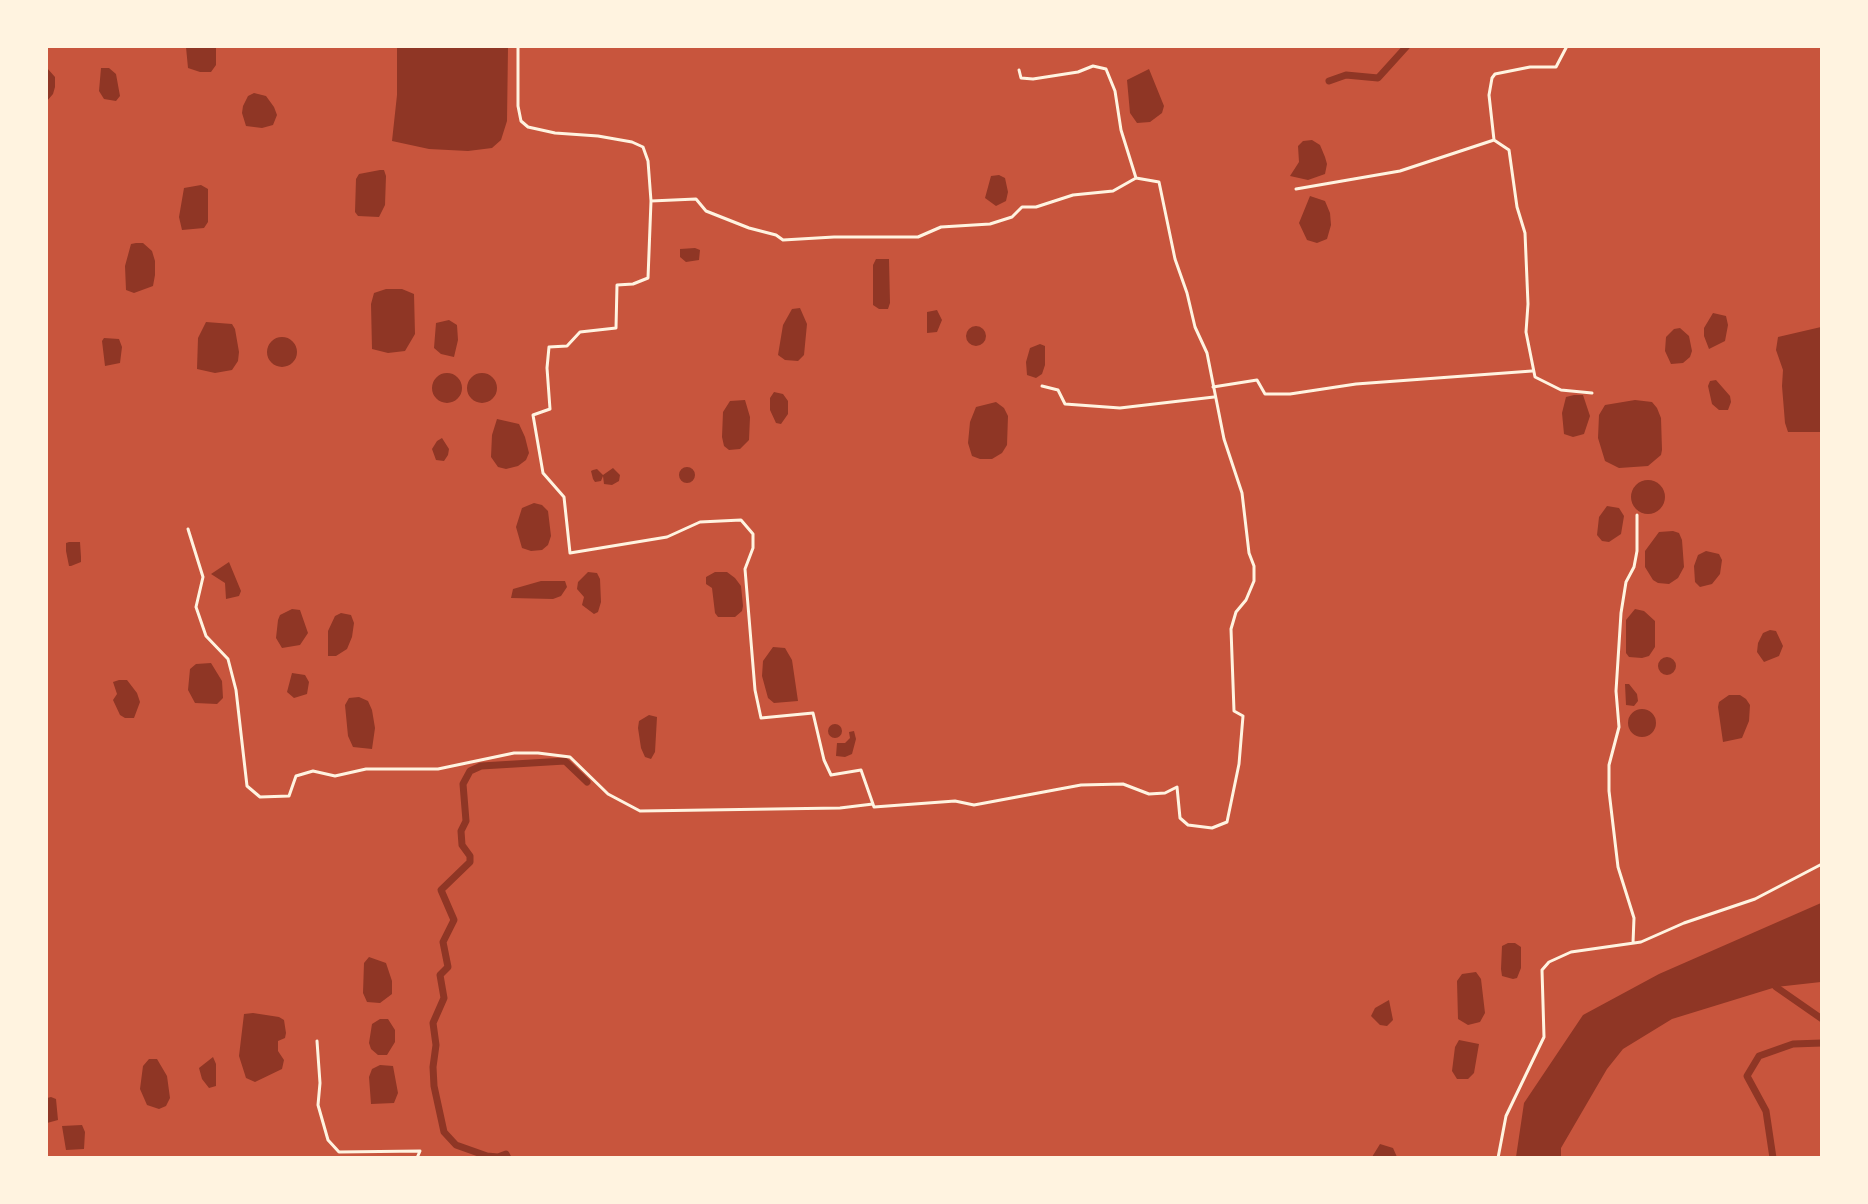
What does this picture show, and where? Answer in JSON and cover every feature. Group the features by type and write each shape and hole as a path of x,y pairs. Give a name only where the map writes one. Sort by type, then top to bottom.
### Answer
{"street":[{"path":"518,46 520,121 528,127 555,133 598,136 632,142 643,147 648,161 651,201 648,278 633,284 617,285 616,327 580,332 567,346 549,347 547,369 550,409 533,415 543,473 564,497 570,553 667,537 700,522 741,520 753,534 753,548 745,568 753,668 761,718 813,713 824,760 831,775 861,770 874,807 955,801 974,805 1081,785 1123,784 1149,794 1166,793 1177,787 1180,818 1188,825 1212,828 1227,822 1244,732 1243,716 1234,711 1231,629 1236,612 1246,600 1254,581 1254,566 1249,553 1242,493 1230,463 1214,397 1207,353 1195,327 1187,293 1175,259 1159,182 1136,178 1113,191 1073,195 1036,207 1022,207 1012,217 990,224 941,227 918,237 834,237 783,240 776,234 748,228 706,211 696,198 651,201"},
{"path":"1567,46 1556,67 1530,67 1495,74 1489,95 1494,140 1509,150 1517,207 1525,233 1526,332 1534,377 1561,390 1592,393"},
{"path":"1019,70 1021,78 1033,79 1078,72 1093,66 1106,69 1115,91 1122,130 1136,178"},
{"path":"1296,189 1400,171 1494,140"},
{"path":"1213,387 1257,380 1265,394 1290,394 1356,384 1532,371"},
{"path":"1042,387 1058,390 1065,404 1120,408 1214,397"},
{"path":"1633,943 1634,918 1623,889 1617,859 1609,791 1610,765 1618,727 1616,691 1621,613 1626,582 1634,567 1637,551 1637,515"},
{"path":"188,529 203,578 196,607 206,636 228,659 236,690 247,786 260,797 290,796 296,776 313,771 335,776 366,769 438,769 514,753 570,757 608,794 640,811 840,808 873,804"},
{"path":"1498,1158 1506,1116 1544,1037 1542,970 1549,962 1571,952 1633,943 1684,922 1755,899 1821,864"},
{"path":"317,1041 320,1083 318,1104 324,1121 322,1126 333,1146 339,1152 420,1151 417,1158"}],"shaded area":[{"path":"186,47 216,47 216,65 211,72 200,72 188,68"},
{"path":"397,47 508,47 507,121 501,140 492,148 468,151 429,149 392,141 397,95"},
{"path":"47,68 55,77 55,87 47,101"},
{"path":"101,68 109,68 116,74 120,96 116,101 104,99 99,91"},
{"path":"1149,69 1164,106 1162,113 1150,122 1137,123 1130,113 1127,80"},
{"path":"254,93 266,96 274,107 277,115 273,125 262,128 246,126 242,113 243,106 248,96"},
{"path":"1312,140 1320,145 1325,157 1327,164 1325,174 1308,180 1290,176 1299,162 1298,146 1303,141"},
{"path":"384,170 386,176 385,205 379,217 358,216 355,212 356,179 359,174"},
{"path":"999,175 1005,178 1008,192 1006,201 996,206 985,198 991,176"},
{"path":"201,185 208,189 208,222 204,228 182,230 179,217 184,188"},
{"path":"1310,196 1325,201 1330,213 1331,225 1327,239 1317,243 1307,240 1299,223"},
{"path":"143,243 152,251 155,275 153,286 134,293 126,290 125,266 131,244"},
{"path":"680,249 700,250 699,260 686,262 680,257"},
{"path":"876,259 889,259 890,303 888,309 879,309 873,305 873,265"},
{"path":"386,289 402,289 414,294 415,334 405,351 388,353 372,349 371,304 374,293"},
{"path":"800,308 807,324 804,355 798,361 785,360 778,355 783,325 792,309"},
{"path":"937,310 942,320 937,332 927,333 927,312"},
{"path":"1713,313 1726,316 1728,325 1725,341 1709,349 1704,336 1704,328"},
{"path":"449,320 457,325 458,340 454,357 441,354 434,348 436,323"},
{"path":"206,322 232,324 235,329 239,352 238,361 232,370 215,373 197,369 198,338"},
{"path":"976,326 983,329 986,336 983,343 976,346 969,343 966,336 969,329"},
{"path":"1821,327 1821,432 1788,432 1785,423 1782,386 1783,370 1776,350 1778,337"},
{"path":"1680,328 1689,336 1692,351 1690,357 1683,363 1671,364 1665,351 1666,337 1674,329"},
{"path":"282,337 293,341 297,352 293,363 282,367 271,363 267,352 271,341"},
{"path":"104,338 119,339 122,347 120,363 105,366 102,341"},
{"path":"1040,344 1045,346 1045,365 1042,374 1036,378 1027,375 1026,362 1030,348"},
{"path":"447,373 458,377 462,388 458,399 447,403 436,399 432,388 436,377"},
{"path":"482,373 492,378 497,388 492,398 482,403 472,398 467,388 472,378"},
{"path":"1716,380 1730,396 1731,402 1728,410 1719,410 1712,404 1708,386 1710,381"},
{"path":"774,392 783,394 788,401 788,414 781,424 776,423 770,410 770,398"},
{"path":"1583,395 1590,416 1584,434 1573,437 1564,434 1562,413 1566,397"},
{"path":"745,400 750,417 749,440 740,449 729,450 724,446 722,437 723,412 730,401"},
{"path":"1635,400 1652,402 1657,408 1661,418 1661,455 1648,466 1619,468 1605,461 1598,438 1599,415 1605,405"},
{"path":"996,402 1004,408 1008,416 1007,445 1002,453 992,459 980,459 972,456 968,443 970,422 976,407"},
{"path":"497,419 519,424 525,437 529,453 526,460 518,466 506,469 498,467 491,457 492,435"},
{"path":"442,438 449,449 444,461 436,460 432,449"},
{"path":"684,467 690,467 695,475 693,481 684,483 679,478 679,472"},
{"path":"613,468 620,475 619,481 612,485 604,484 603,476 601,481 595,482 593,479 591,471 597,469 603,475"},
{"path":"1648,480 1660,485 1665,497 1660,509 1648,514 1636,509 1631,497 1636,485"},
{"path":"534,503 542,505 548,511 551,536 548,545 542,550 531,551 522,548 516,527 522,508"},
{"path":"1607,506 1619,508 1624,516 1621,534 1609,542 1602,541 1597,535 1599,517"},
{"path":"1659,532 1679,533 1682,540 1684,567 1678,578 1669,584 1658,583 1653,580 1645,567 1645,551"},
{"path":"80,542 81,562 71,566 69,566 66,551 66,543"},
{"path":"1706,551 1719,554 1722,560 1720,574 1712,584 1700,587 1695,582 1694,566 1698,555"},
{"path":"229,562 241,591 239,596 226,599 225,583 211,574"},
{"path":"588,572 597,573 600,579 601,602 598,612 594,614 582,605 584,597 577,589 578,582"},
{"path":"715,572 727,572 741,586 743,606 742,611 735,617 718,617 715,613 712,588 706,584 706,577"},
{"path":"541,581 565,581 567,587 561,596 553,599 511,598 513,589"},
{"path":"292,609 300,610 308,633 300,645 282,648 276,638 278,620 280,615"},
{"path":"1635,609 1644,611 1655,621 1655,647 1649,656 1642,658 1629,657 1626,653 1626,620"},
{"path":"341,613 351,615 354,623 352,637 347,649 336,656 328,656 328,631 335,616"},
{"path":"1770,630 1776,631 1783,646 1779,656 1764,662 1757,652 1758,643 1763,633"},
{"path":"773,647 785,648 792,660 798,701 774,703 768,698 762,676 763,661"},
{"path":"1667,657 1673,660 1676,666 1673,672 1667,675 1661,672 1658,666 1661,660"},
{"path":"211,663 222,681 223,698 217,704 195,703 188,690 190,669 196,664"},
{"path":"292,673 305,675 309,682 307,694 294,698 287,692"},
{"path":"127,680 137,693 140,702 134,718 125,718 120,715 113,700 117,694 113,682"},
{"path":"1625,684 1629,684 1637,694 1638,701 1634,706 1626,705"},
{"path":"1729,695 1740,695 1746,699 1750,705 1749,721 1742,738 1723,742 1718,707 1719,702"},
{"path":"359,697 368,701 372,710 375,728 372,749 353,747 348,736 345,705 349,698"},
{"path":"1642,709 1652,713 1656,723 1652,733 1642,737 1632,733 1628,723 1632,713"},
{"path":"649,715 657,717 655,752 651,759 645,757 641,748 638,728 639,721"},
{"path":"832,724 838,724 842,731 838,738 832,738 828,734 828,728"},
{"path":"854,731 856,739 852,754 845,757 836,756 837,743 845,743 850,738 849,732"},
{"path":"1821,903 1821,982 1776,987 1672,1019 1623,1049 1607,1069 1561,1148 1561,1157 1516,1157 1524,1103 1583,1015 1659,974"},
{"path":"1515,943 1521,947 1521,968 1517,978 1513,979 1502,976 1501,969 1502,946"},
{"path":"369,957 386,963 392,981 392,994 380,1003 367,1002 363,993 364,963"},
{"path":"1476,972 1481,979 1485,1013 1480,1022 1468,1025 1458,1019 1457,981 1462,974"},
{"path":"1389,1000 1393,1020 1387,1026 1380,1025 1371,1016 1375,1008"},
{"path":"244,1014 279,1017 284,1020 286,1033 285,1038 278,1041 278,1051 284,1060 282,1069 255,1082 246,1078 239,1056"},
{"path":"380,1019 388,1019 395,1030 395,1042 387,1055 378,1055 371,1049 369,1043 372,1024"},
{"path":"1459,1040 1479,1044 1474,1073 1468,1079 1457,1079 1452,1071 1455,1047"},
{"path":"213,1057 216,1064 216,1086 209,1088 202,1079 199,1068"},
{"path":"149,1059 157,1059 167,1076 170,1098 166,1106 159,1109 147,1105 140,1089 143,1066"},
{"path":"380,1065 393,1066 398,1093 394,1103 371,1104 369,1077 372,1069"},
{"path":"47,1098 56,1099 58,1120 47,1123"},
{"path":"82,1125 85,1132 84,1149 66,1150 62,1126"},
{"path":"1380,1144 1393,1148 1397,1157 1372,1157"}],"waterway":[{"path":"1329,81 1346,75 1378,78 1407,46"},
{"path":"508,1158 506,1154 498,1157 487,1156 456,1145 444,1132 434,1086 433,1067 436,1045 433,1023 444,998 440,975 448,967 443,942 454,920 441,890 470,862 470,856 462,845 461,831 466,821 463,784 470,771 481,766 565,761 587,782"},
{"path":"1776,987 1822,1019"},
{"path":"1773,1158 1766,1111 1747,1076 1759,1056 1793,1044 1822,1043"}]}
